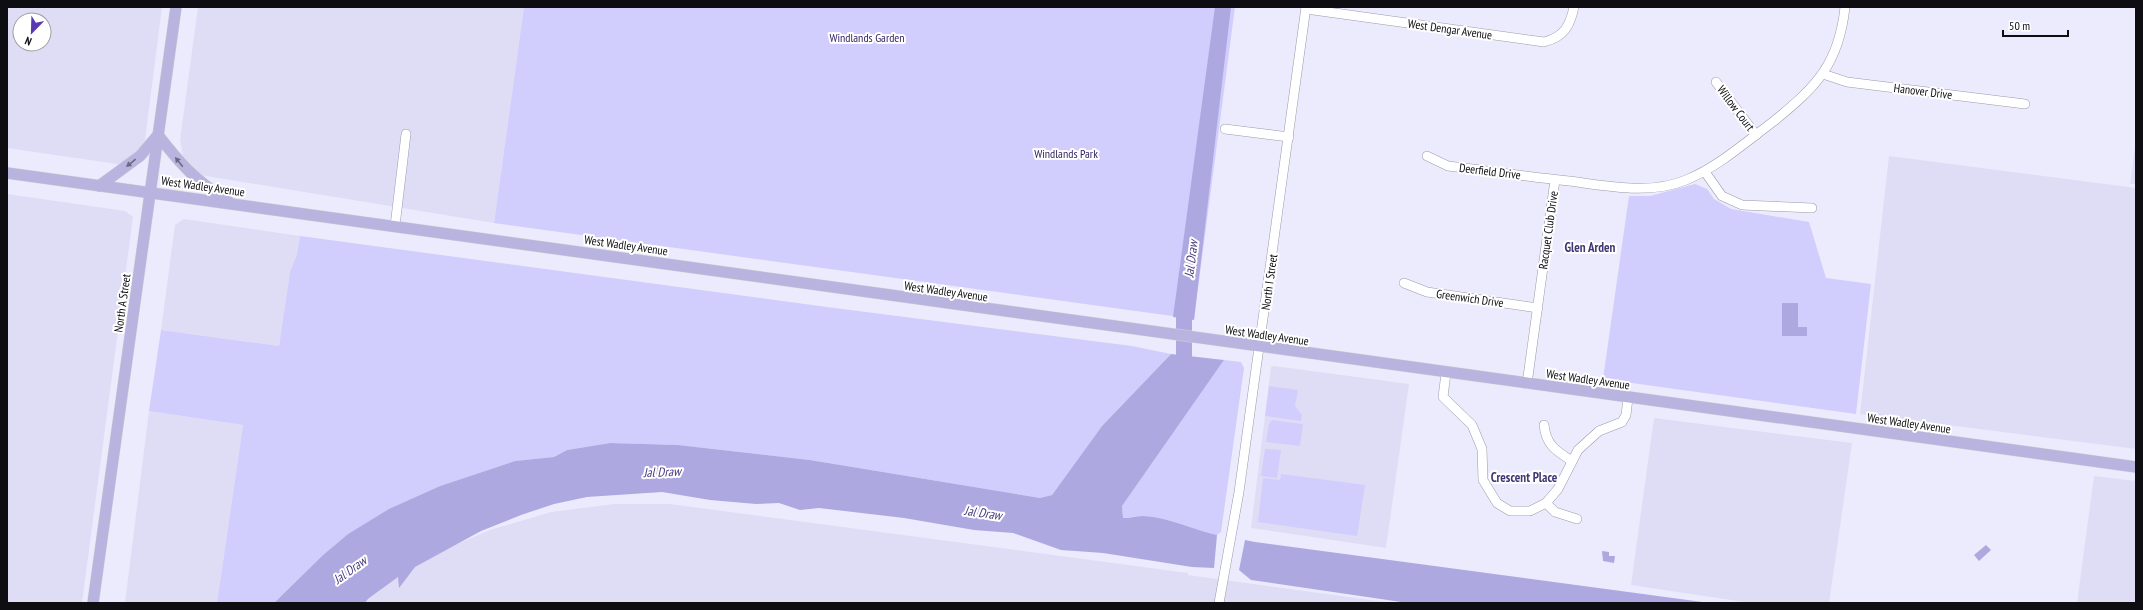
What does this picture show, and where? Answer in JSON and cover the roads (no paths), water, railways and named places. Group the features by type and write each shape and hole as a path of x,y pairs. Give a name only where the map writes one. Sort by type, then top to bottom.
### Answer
{"main road":[{"name":"North A Street","path":"93,603 176,7"},
{"path":"99,186 140,156 158,135 182,166 202,184 232,204"},
{"name":"West Wadley Avenue","path":"7,173 395,226 1151,333 2136,468"}],"street":[{"name":"West Dengar Avenue","path":"1306,8 1544,42 1558,37 1564,32 1574,7"},
{"name":"Racquet Club Drive","path":"1527,384 1555,180 1619,187 1658,187 1685,181 1705,172 1801,100 1823,74 1836,47 1845,7"},
{"name":"North I Street","path":"1219,603 1239,492 1306,8"},
{"name":"Hanover Drive","path":"1823,74 1847,82 2025,104"},
{"name":"Willow Court","path":"1716,82 1756,135"},
{"path":"1225,129 1289,137"},
{"path":"395,226 406,134"},
{"name":"Deerfield Drive","path":"1427,156 1448,166 1555,180"},
{"path":"1705,172 1722,196 1742,205 1812,208"},
{"name":"Greenwich Drive","path":"1404,283 1427,292 1538,308"},
{"path":"1446,373 1443,397 1472,425 1482,449 1483,480 1497,503 1510,511 1530,511 1546,503 1558,489 1578,450 1599,431 1622,422 1626,415 1628,398"},
{"path":"1544,425 1545,438 1556,450 1572,461"},
{"path":"1546,503 1555,512 1577,520"}],"water":[{"path":"1215,7 1231,7 1194,320 1173,317"},
{"path":"1782,303 1798,303 1798,327 1807,327 1807,336 1782,336"},
{"path":"1171,354 1224,360 1122,506 1123,518 1141,516 1153,517 1172,521 1217,535 1214,568 1192,567 1103,553 1061,550 1013,533 974,530 904,518 819,508 800,510 779,503 756,504 710,500 662,492 587,497 554,504 521,515 481,531 415,567 399,588 398,577 368,599 365,603 274,603 323,555 348,534 389,509 440,486 515,461 554,457 567,450 610,443 678,445 810,460 1040,498 1052,495 1102,426"},
{"path":"1245,540 1710,603 1408,603 1251,580 1239,570"},
{"path":"1986,545 1991,550 1979,561 1974,555"},
{"path":"1602,551 1609,552 1609,556 1615,556 1614,563 1603,561"}],"waterway":[{"name":"Jal Draw","path":"1174,374 1184,360 1184,315 1186,298"}],"district":[{"name":"Glen Arden","path":"1590,247"},
{"name":"Crescent Place","path":"1524,477"}],"park label":[{"name":"Windlands Garden","path":"867,37"},
{"name":"Windlands Park","path":"1066,153"}]}
